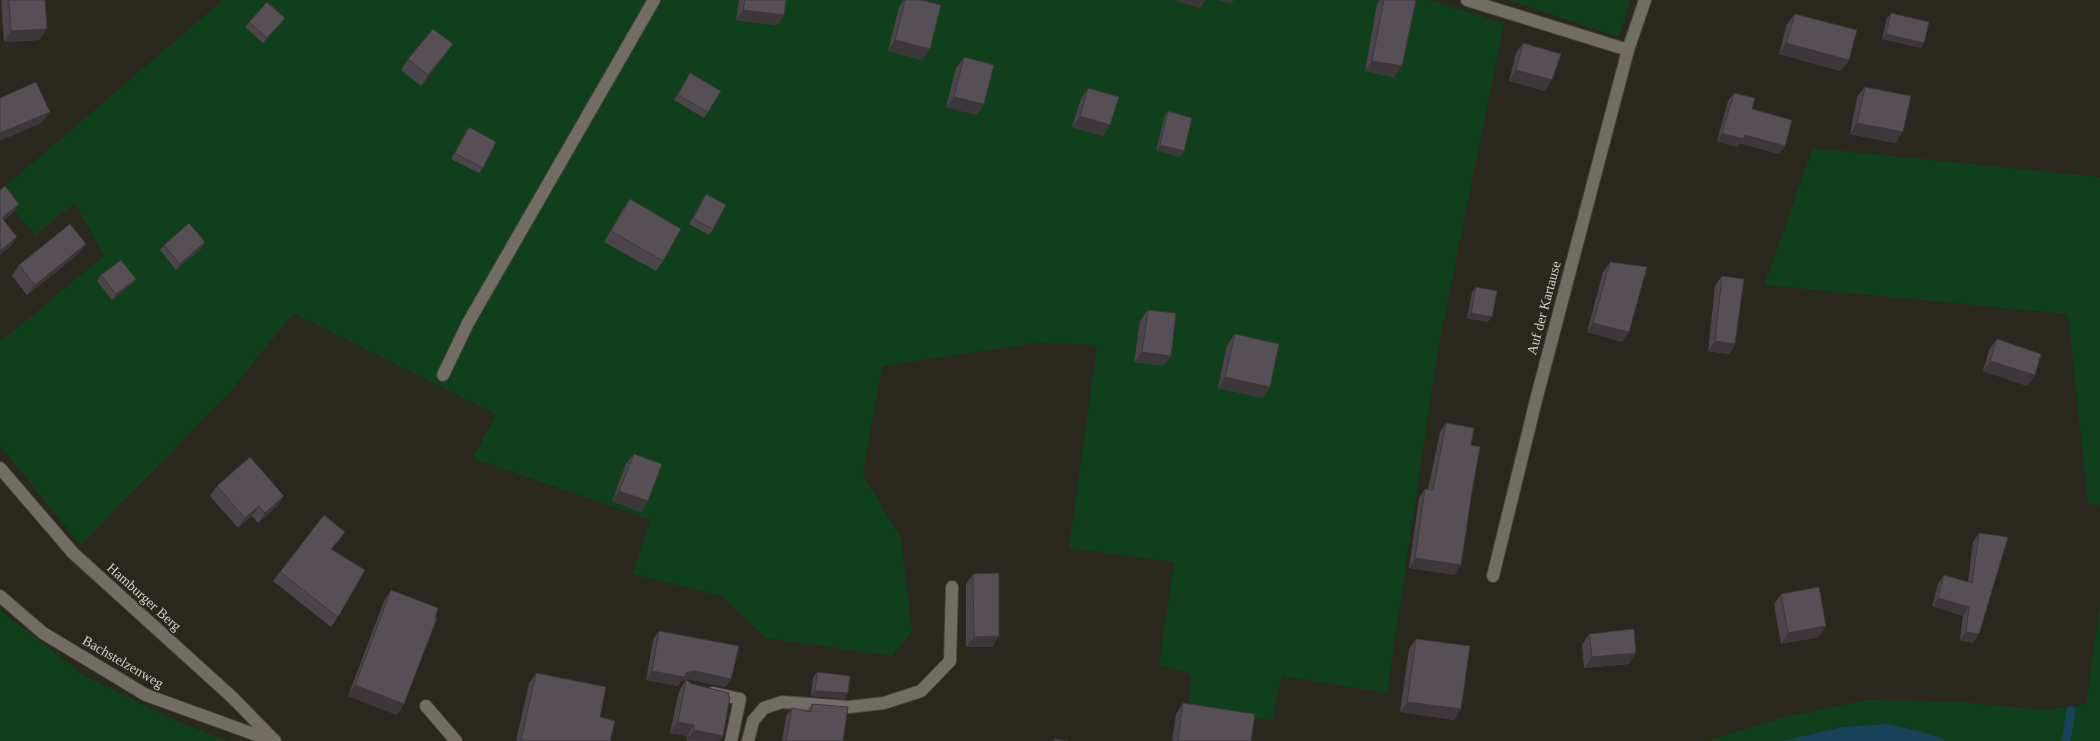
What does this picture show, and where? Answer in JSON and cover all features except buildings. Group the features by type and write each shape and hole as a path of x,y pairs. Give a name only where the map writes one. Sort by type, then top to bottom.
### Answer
{"street":[{"path":"443,375 468,324 654,0"},
{"path":"1467,0 1628,50"},
{"name":"Auf der Kartause","path":"1493,576 1536,400 1628,50 1645,0"},
{"name":"Hamburger Berg","path":"0,468 74,553 233,698 274,741"},
{"path":"748,741 753,721 764,708 782,702 850,707 884,703 921,690 950,662 952,587"},
{"name":"Bachstelzenweg","path":"0,596 43,633 146,695 274,741"},
{"path":"704,691 740,699 731,741"},
{"path":"426,706 456,741"}],"green space":[{"path":"223,0 1429,0 1504,23 1437,355 1387,693 1282,676 1272,721 1189,707 1191,674 1159,665 1174,562 1069,548 1097,345 1037,343 882,366 863,475 901,538 912,631 892,656 766,638 721,596 633,574 650,520 473,458 496,414 294,313 227,395 81,545 0,446 0,342 104,256 75,203 35,235 0,194 0,191"},
{"path":"1508,0 1630,0 1619,37"},
{"path":"1813,148 2100,177 2100,505 2088,504 2068,314 1764,285"},
{"path":"2100,604 2100,741 1948,741 1920,731 1886,724 1843,727 1781,741 1706,741 1789,716 1867,700 1949,701 2045,710 2086,704"},
{"path":"0,610 85,676 181,723 228,741 0,741"}],"water":[{"path":"1886,724 1920,731 1948,741 1781,741 1843,727"}],"waterway":[{"path":"2066,741 2071,711"}]}
